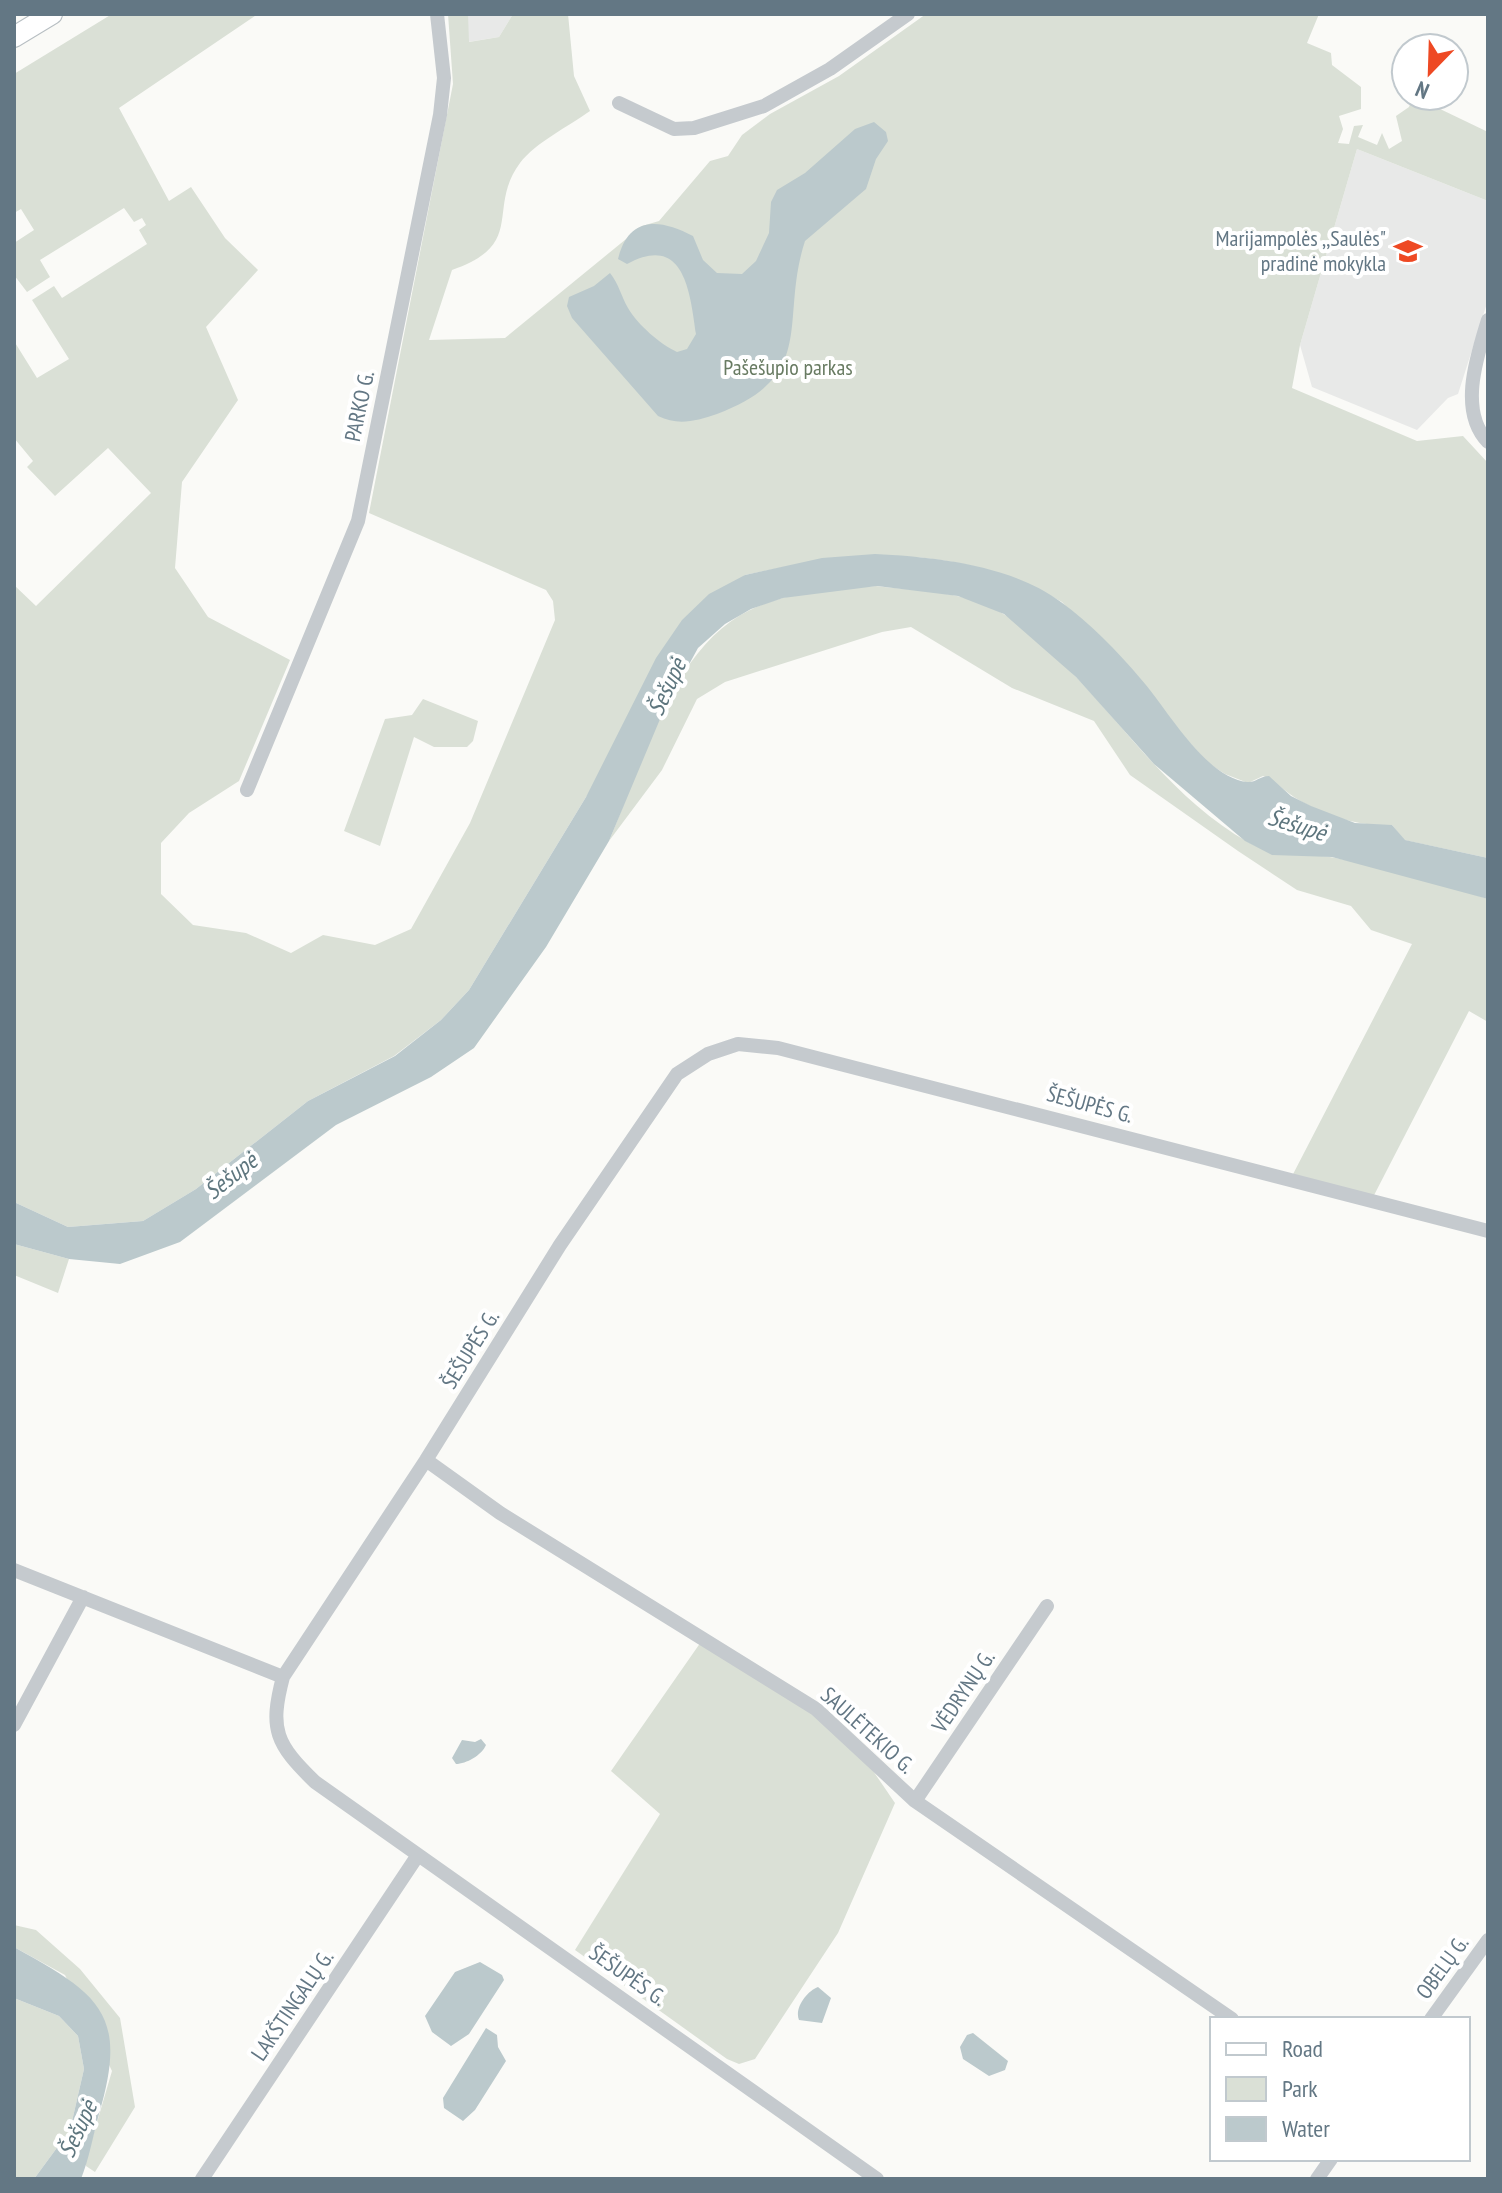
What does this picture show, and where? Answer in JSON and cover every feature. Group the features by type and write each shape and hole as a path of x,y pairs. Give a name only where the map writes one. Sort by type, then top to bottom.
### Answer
{"main road":[{"path":"14,37 52,14"}],"street":[{"name":"PARKO G.","path":"247,790 358,521 440,115 444,78 437,14"},
{"path":"619,103 674,129 694,128 764,106 830,69 908,14"},
{"path":"1488,320 1477,355 1472,409 1475,424 1488,442"},
{"name":"ŠEŠUPĖS G.","path":"877,2179 315,1782 281,1743 273,1713 283,1677 426,1460 560,1245 677,1074 708,1054 738,1044 778,1048 955,1092 1488,1231"},
{"name":"SAULĖTEKIO G.","path":"426,1460 500,1513 816,1709 915,1801 1229,2017"},
{"path":"14,1570 283,1677"},
{"path":"14,1725 83,1597"},
{"name":"VĖDRYNŲ G.","path":"915,1801 1047,1606"},
{"name":"LAKŠTINGALŲ G.","path":"202,2179 418,1855"},
{"name":"OBELŲ G.","path":"1432,2017 1488,1940"},
{"path":"1317,2179 1330,2161"}],"shaded area":[{"path":"468,14 513,14 499,37 468,42"},
{"name":"Marijampolės ,,Saulės\" pradinė mokykla","path":"1357,149 1488,201 1488,300 1458,394 1448,398 1417,430 1312,387 1300,345"}],"green space":[{"name":"Pašešupio parkas","path":"112,14 258,14 119,108 169,201 191,187 225,238 258,270 206,327 238,400 182,482 175,568 208,617 290,660 239,781 189,813 161,843 161,894 193,925 246,933 291,953 323,935 375,945 411,929 470,823 555,620 553,601 546,590 369,513 453,84 448,14 468,14 469,42 499,37 513,14 568,14 574,76 590,111 543,142 520,163 510,180 498,237 475,260 452,270 429,340 505,338 642,226 659,221 710,161 728,156 742,135 770,114 839,76 926,14 1319,14 1307,43 1331,53 1332,65 1361,87 1361,109 1339,116 1343,129 1338,143 1349,144 1354,126 1363,125 1358,137 1377,145 1382,133 1389,149 1402,141 1396,116 1402,112 1446,112 1488,132 1488,201 1357,149 1300,345 1292,388 1417,441 1463,436 1488,463 1488,858 1404,840 1392,825 1354,822 1329,814 1305,803 1263,776 1248,783 1225,774 1208,763 1062,602 1022,583 945,560 906,557 828,560 745,575 586,797 469,990 441,1020 394,1056 308,1101 196,1189 143,1221 68,1227 14,1202 14,585 36,606 151,493 108,448 55,496 27,467 33,461 14,438 14,341 37,378 69,359 32,300 54,286 62,298 147,244 139,230 146,225 142,218 134,222 124,208 40,260 50,277 27,292 14,275 14,243 34,230 21,209 14,213 14,74"},
{"path":"876,586 959,597 976,601 1005,615 1038,640 1068,669 1182,792 1213,819 1248,842 1281,854 1324,856 1374,866 1488,899 1488,1022 1469,1011 1370,1203 1290,1180 1412,944 1371,930 1351,906 1297,890 1238,851 1130,775 1094,721 1012,688 911,627 882,632 725,682 697,699 662,770 609,841 662,711 700,651 723,627 750,610 780,599 812,592"},
{"path":"423,699 478,721 473,741 467,747 434,747 414,737 380,846 344,831 385,719 412,715"},
{"path":"14,1244 69,1259 58,1293 14,1275"},
{"path":"703,1639 841,1724 895,1803 838,1933 755,2059 739,2064 727,2059 575,1950 660,1814 611,1771"},
{"path":"14,1925 36,1930 80,1969 120,2018 135,2107 95,2172 86,2166 86,2160 112,2071 65,1975 14,1947"},
{"path":"14,1998 59,2016 78,2036 84,2069 70,2130 34,2179 14,2179"}],"water":[{"path":"874,122 886,132 888,141 876,159 866,189 805,241 798,270 790,343 783,364 770,382 749,399 709,417 680,422 658,416 572,318 567,306 569,297 594,286 610,273 628,308 643,327 677,352 687,349 696,334 691,301 681,271 672,261 661,256 646,256 627,264 618,259 630,234 638,228 658,224 681,230 693,236 703,260 717,273 742,274 756,261 769,233 771,202 777,190 805,173 855,129"},
{"name":"Šešupė","path":"875,554 972,565 1041,589 1072,610 1113,648 1201,755 1216,768 1247,782 1269,776 1291,796 1355,823 1392,825 1405,840 1488,858 1488,899 1332,857 1272,855 1245,841 1154,764 1076,677 1004,614 958,596 877,586 783,598 751,609 725,624 698,648 663,712 609,841 546,947 474,1048 431,1077 336,1125 180,1242 120,1264 69,1259 14,1244 14,1202 68,1227 143,1221 196,1189 308,1101 395,1056 441,1020 469,990 586,797 656,658 682,620 709,594 745,575 822,558"},
{"path":"481,1739 486,1745 481,1752 469,1761 456,1764 452,1758 462,1740 475,1742"},
{"name":"Šešupė","path":"14,1947 86,1994 100,2010 108,2029 110,2052 107,2080 81,2179 34,2179 70,2130 84,2069 78,2036 59,2016 14,1998"},
{"path":"480,1962 502,1975 504,1980 469,2034 451,2046 432,2032 425,2016 455,1972"},
{"path":"818,1987 831,1998 822,2023 799,2020 798,2010 802,2000"},
{"path":"486,2028 497,2035 498,2047 506,2061 475,2110 463,2121 444,2108 443,2098"},
{"path":"973,2033 1008,2061 1005,2070 989,2076 963,2059 960,2047 967,2035"}],"place":[{"name":"Marijampolės ,,Saulės\" pradinė mokykla","path":"1408,251"}]}
